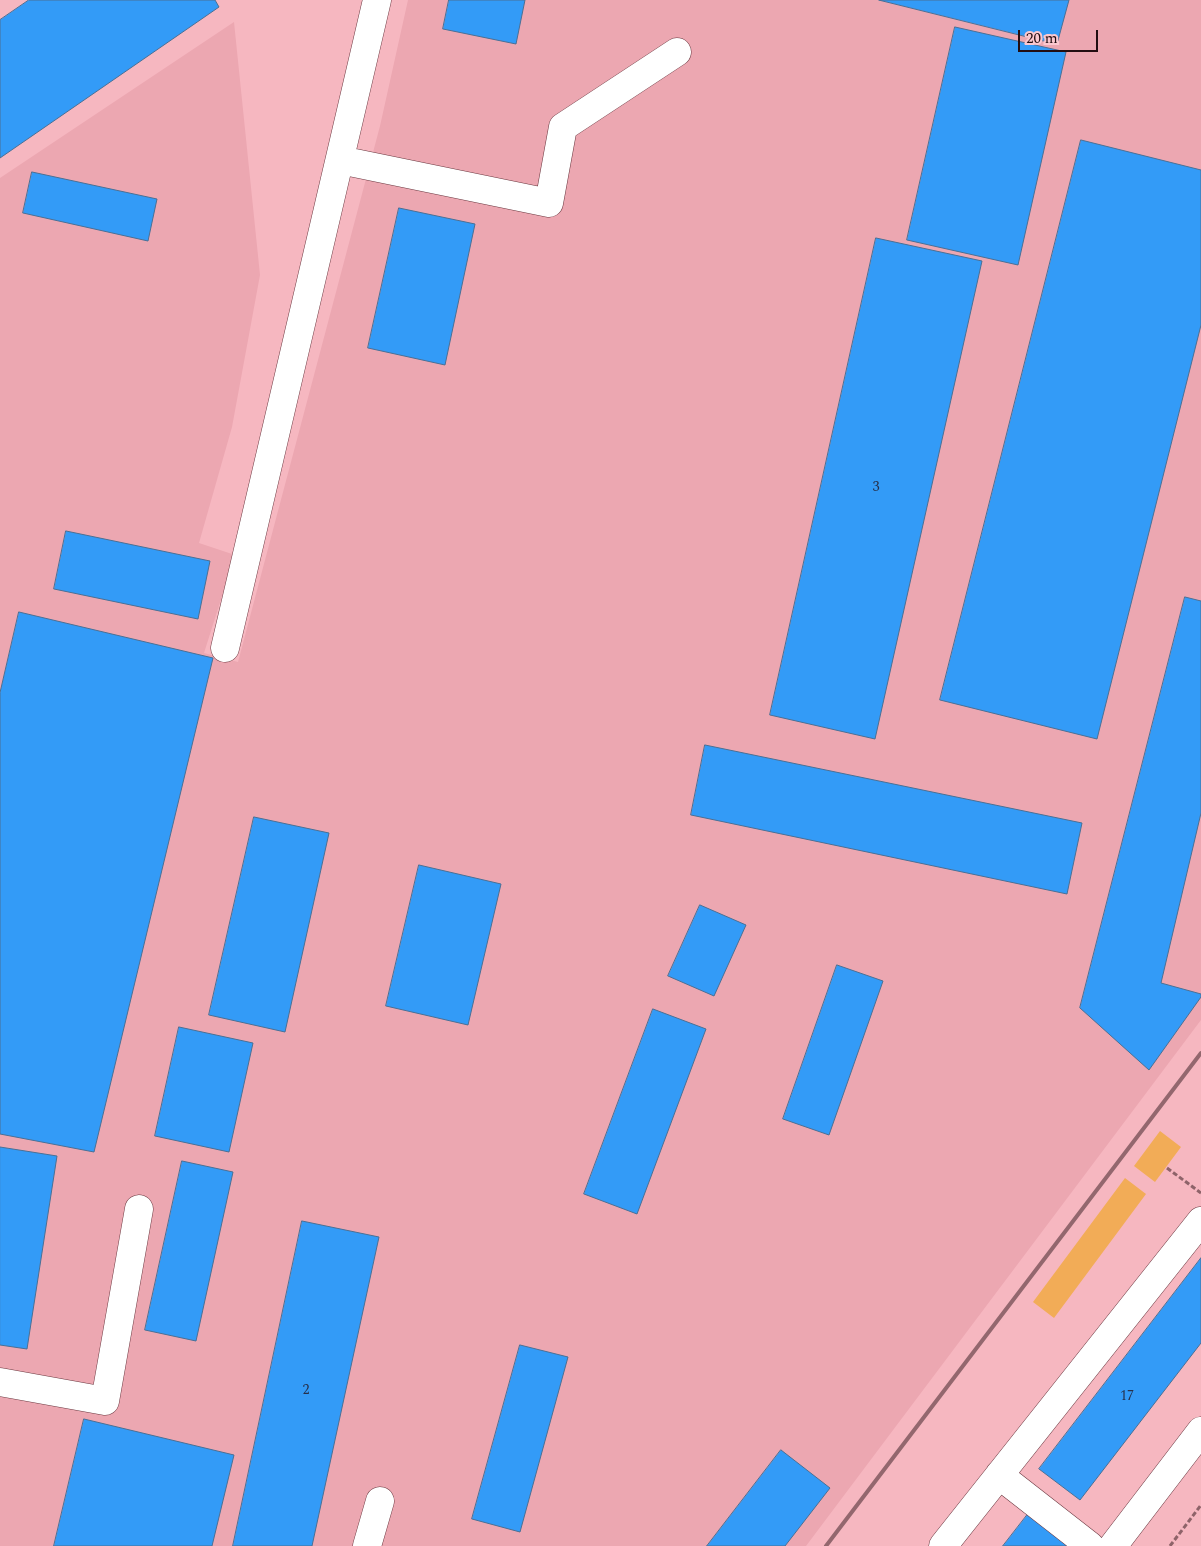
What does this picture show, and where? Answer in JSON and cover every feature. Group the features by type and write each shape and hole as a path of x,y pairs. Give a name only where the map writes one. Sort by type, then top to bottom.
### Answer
{"street":[{"path":"225,648 377,0"},
{"path":"340,160 549,203 563,128 677,52"},
{"path":"0,1382 104,1401 139,1210"},
{"path":"943,1546 1201,1221"},
{"path":"1114,1546 1199,1437"},
{"path":"999,1475 1090,1546"},
{"path":"367,1546 380,1501"}],"path":[{"path":"1167,1168 1201,1194"},
{"path":"1170,1546 1201,1505"}],"shaded area":[{"path":"408,0 1201,0 1201,1020 806,1546 0,1546 0,178 234,22 260,275 232,427 199,543 235,555 204,653 238,662 380,126"},
{"path":"1160,1131 1181,1147 1155,1182 1134,1166"},
{"path":"1125,1178 1146,1194 1054,1318 1033,1302"}],"building":[{"path":"29,0 215,0 219,7 0,158 0,20"},
{"path":"449,0 525,0 516,44 443,29"},
{"path":"879,0 1069,0 1057,44"},
{"path":"955,27 1066,52 1018,265 907,240"},
{"path":"1081,140 1201,170 1201,325 1097,739 940,700"},
{"path":"32,172 157,199 148,241 23,213"},
{"path":"399,208 475,224 445,365 368,348"},
{"path":"876,238 982,261 875,739 770,715"},
{"path":"66,531 210,561 198,619 54,589"},
{"path":"1185,597 1201,601 1201,813 1161,983 1201,994 1201,997 1149,1070 1080,1008"},
{"path":"19,612 213,658 94,1152 0,1134 0,693"},
{"path":"705,745 1082,823 1067,894 691,815"},
{"path":"254,817 329,833 285,1032 209,1015"},
{"path":"419,865 501,884 468,1025 386,1006"},
{"path":"700,905 746,925 714,996 668,976"},
{"path":"837,965 883,981 829,1135 783,1119"},
{"path":"653,1009 706,1029 637,1214 584,1194"},
{"path":"179,1027 253,1043 229,1152 155,1136"},
{"path":"0,1147 57,1156 27,1349 0,1345"},
{"path":"182,1161 233,1172 196,1341 145,1330"},
{"path":"302,1221 379,1237 312,1546 233,1546"},
{"path":"1201,1258 1201,1343 1080,1500 1039,1469"},
{"path":"520,1345 568,1357 520,1532 472,1519"},
{"path":"84,1419 234,1455 212,1546 54,1546"},
{"path":"781,1450 830,1488 785,1546 707,1546"},
{"path":"1028,1514 1068,1546 1003,1546"}],"railway":[{"path":"826,1546 1201,1053"}]}
